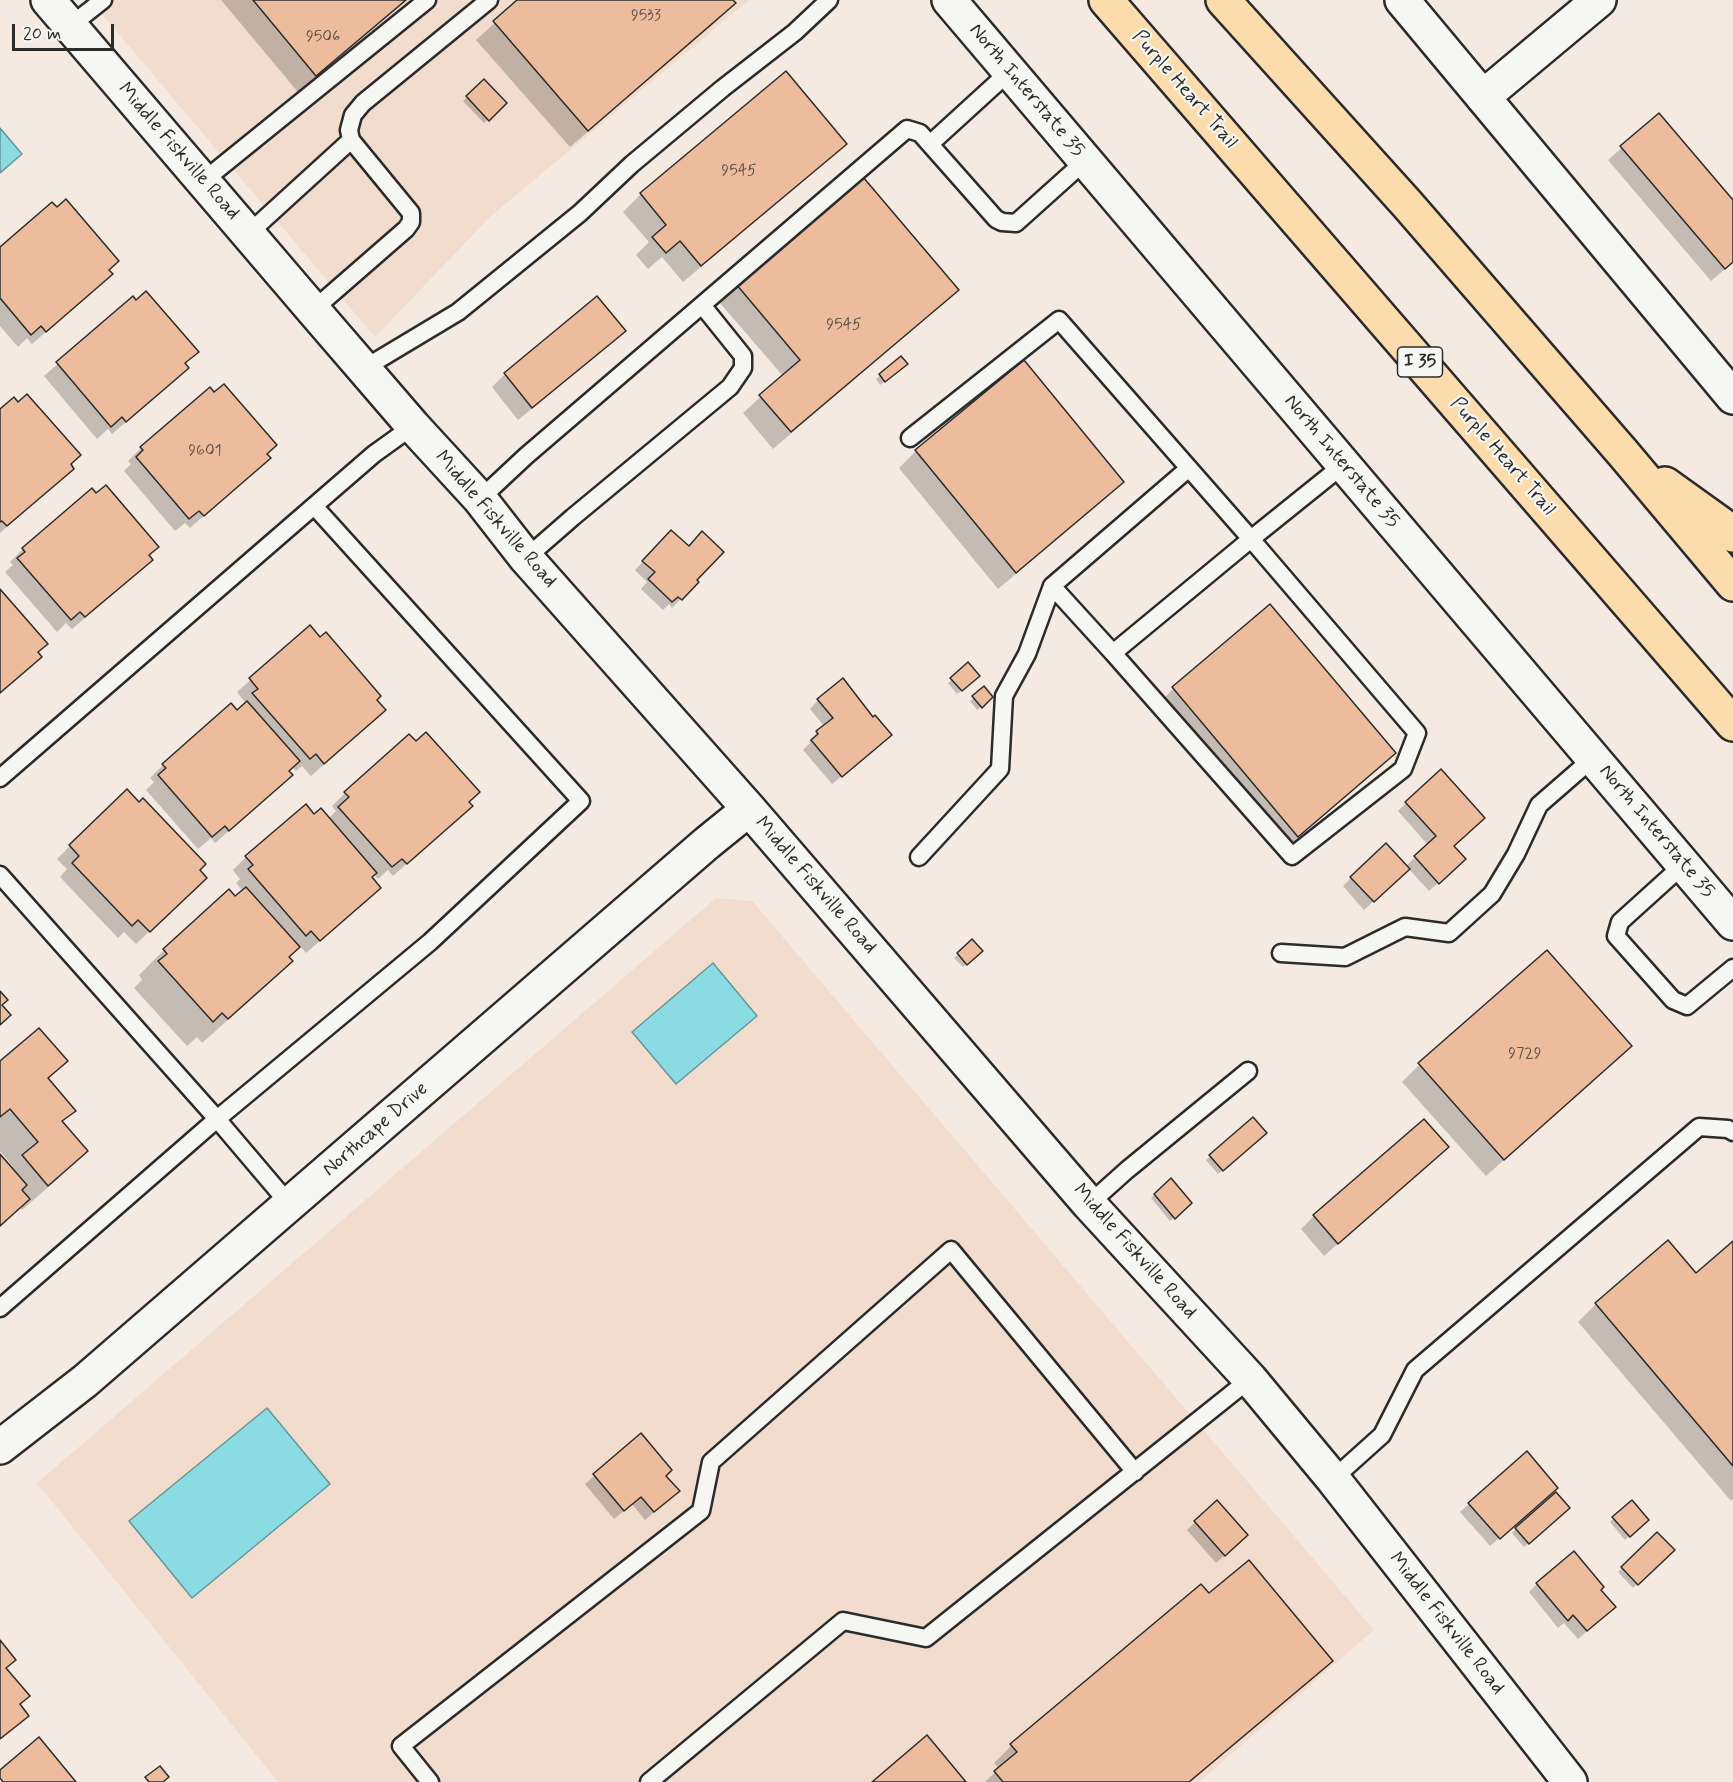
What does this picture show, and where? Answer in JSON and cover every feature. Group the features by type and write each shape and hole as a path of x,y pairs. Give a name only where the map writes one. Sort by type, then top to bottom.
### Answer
{"highway":[{"name":"Purple Heart Trail","path":"1106,0 1733,724"},
{"path":"1222,0 1408,205 1733,584"},
{"path":"1623,453 1733,535"}],"street":[{"name":"Middle Fiskville Road","path":"48,0 363,369 480,499 526,558 750,809 1089,1203 1250,1379 1333,1479 1570,1782"},
{"name":"North Interstate 35","path":"949,0 1733,923"},
{"path":"1402,0 1733,397"},
{"path":"1483,97 1599,0"},
{"name":"Northcape Drive","path":"0,1447 85,1381 750,809"}],"lane":[{"path":"70,26 103,0"},
{"path":"202,182 427,0"},
{"path":"313,310 406,229 411,222 411,213 351,140 349,130 353,115 363,103 489,0"},
{"path":"363,369 458,312 580,213 632,164 795,32 829,0"},
{"path":"930,144 1010,71"},
{"path":"480,499 526,456 907,129 920,133 996,219 1002,222 1016,223 1085,161"},
{"path":"249,233 351,140"},
{"path":"526,558 730,387 743,368 742,356 702,305"},
{"path":"910,438 1059,320 1417,733 1403,769 1292,856 1052,586"},
{"path":"0,778 375,454 413,426"},
{"path":"1113,653 1343,465"},
{"path":"920,857 1000,770 1004,696 1027,654 1052,586 1189,468"},
{"path":"0,1308 217,1119 430,942 581,801 315,507"},
{"path":"1281,953 1345,957 1405,927 1449,933 1492,894 1516,854 1539,805 1593,758"},
{"path":"1683,865 1620,922 1616,936 1673,1000 1687,1006 1733,968"},
{"path":"0,874 290,1204"},
{"path":"1089,1203 1248,1071"},
{"path":"1333,1479 1382,1435 1414,1370 1700,1127 1728,1129 1733,1132"},
{"path":"430,1782 401,1746 701,1511 711,1462 951,1250 1135,1472"},
{"path":"649,1782 843,1621 926,1638 1250,1379"}],"shaded area":[{"path":"90,0 749,0 490,217 375,337"},
{"path":"716,898 752,901 1374,1630 1199,1782 278,1782 37,1483"}],"water":[{"path":"0,128 22,154 0,173"},
{"path":"713,963 757,1016 676,1084 632,1032"},
{"path":"267,1408 330,1484 192,1598 129,1521"}],"building":[{"path":"253,0 406,0 316,76"},
{"path":"517,0 733,0 736,3 588,131 493,21"},
{"path":"786,71 847,144 701,266 680,241 666,253 652,237 666,225 640,193"},
{"path":"484,79 507,103 489,121 466,96"},
{"path":"1659,113 1733,200 1733,262 1725,269 1620,146"},
{"path":"863,177 959,290 791,432 759,395 800,360 736,284"},
{"path":"66,199 119,261 109,270 113,274 46,332 41,326 31,335 0,298 0,247 52,202 57,207"},
{"path":"146,291 199,352 185,363 189,368 126,422 122,417 111,427 56,362 133,296 136,300"},
{"path":"597,296 626,331 532,408 504,373"},
{"path":"901,356 908,364 885,382 879,374"},
{"path":"1024,360 1124,482 1016,573 915,450"},
{"path":"224,384 277,445 267,454 271,458 204,516 199,511 189,519 136,457 143,450 140,447 210,387 214,392"},
{"path":"27,394 81,455 71,464 74,469 7,526 2,521 0,522 0,409 14,397 18,402"},
{"path":"106,485 159,547 149,555 153,560 85,617 80,612 71,620 17,558 25,552 22,548 92,488 96,493"},
{"path":"671,530 689,546 702,531 724,552 697,580 699,582 682,600 678,597 672,602 648,579 655,572 642,561"},
{"path":"0,589 48,644 38,652 42,657 0,693"},
{"path":"1270,604 1396,753 1298,837 1172,687"},
{"path":"310,625 320,637 326,632 381,696 377,700 386,710 324,764 316,754 310,759 252,693 258,689 249,678"},
{"path":"968,662 980,676 962,691 950,678"},
{"path":"843,678 873,717 875,715 892,735 842,777 811,740 818,734 816,731 833,718 817,699"},
{"path":"984,686 993,697 982,708 972,696"},
{"path":"247,701 300,761 289,771 293,775 229,831 225,826 212,837 158,775 166,768 162,764 231,703 237,710"},
{"path":"426,732 480,792 469,802 473,806 407,864 402,859 392,867 338,807 349,797 344,792 409,734 416,741"},
{"path":"1441,769 1485,818 1454,846 1466,859 1439,884 1414,856 1436,836 1405,802"},
{"path":"127,789 139,802 143,798 206,864 200,870 207,878 150,932 138,920 132,926 72,863 79,856 69,845"},
{"path":"306,804 314,814 321,808 377,873 372,877 381,888 320,941 311,931 306,936 248,869 253,865 245,856"},
{"path":"1386,843 1410,869 1374,902 1350,877"},
{"path":"246,887 300,947 289,957 293,961 228,1019 222,1013 213,1022 158,961 167,954 163,949 229,889 235,896"},
{"path":"972,939 983,951 967,965 957,953"},
{"path":"1547,950 1632,1046 1504,1160 1418,1063"},
{"path":"0,991 8,1000 2,1005 11,1015 0,1025"},
{"path":"39,1028 68,1061 48,1078 76,1111 62,1121 88,1151 48,1186 22,1155 38,1142 10,1109 0,1117 0,1061"},
{"path":"1253,1117 1267,1133 1223,1171 1209,1155"},
{"path":"1424,1119 1449,1147 1338,1244 1313,1215"},
{"path":"0,1154 27,1185 22,1190 30,1199 0,1226"},
{"path":"1171,1178 1192,1203 1175,1219 1154,1194"},
{"path":"1668,1240 1696,1273 1733,1241 1733,1466 1595,1303"},
{"path":"641,1433 672,1470 666,1476 680,1491 654,1512 641,1497 624,1511 593,1474"},
{"path":"1527,1451 1558,1488 1500,1539 1468,1503"},
{"path":"1556,1492 1570,1508 1529,1544 1515,1528"},
{"path":"1217,1500 1248,1535 1225,1556 1194,1521"},
{"path":"1632,1500 1649,1520 1630,1537 1612,1517"},
{"path":"1657,1532 1675,1550 1638,1585 1621,1567"},
{"path":"1574,1551 1604,1587 1601,1590 1616,1607 1587,1631 1573,1615 1568,1621 1536,1583"},
{"path":"1249,1560 1333,1661 1189,1782 1003,1782 994,1771 1017,1752 1010,1744 1201,1584 1209,1593"},
{"path":"0,1640 16,1660 6,1668 30,1696 20,1704 29,1716 0,1739"},
{"path":"927,1735 966,1782 872,1782"},
{"path":"39,1737 76,1782 3,1782 0,1778 0,1770"},
{"path":"160,1766 169,1777 163,1782 149,1782 145,1777"}]}
